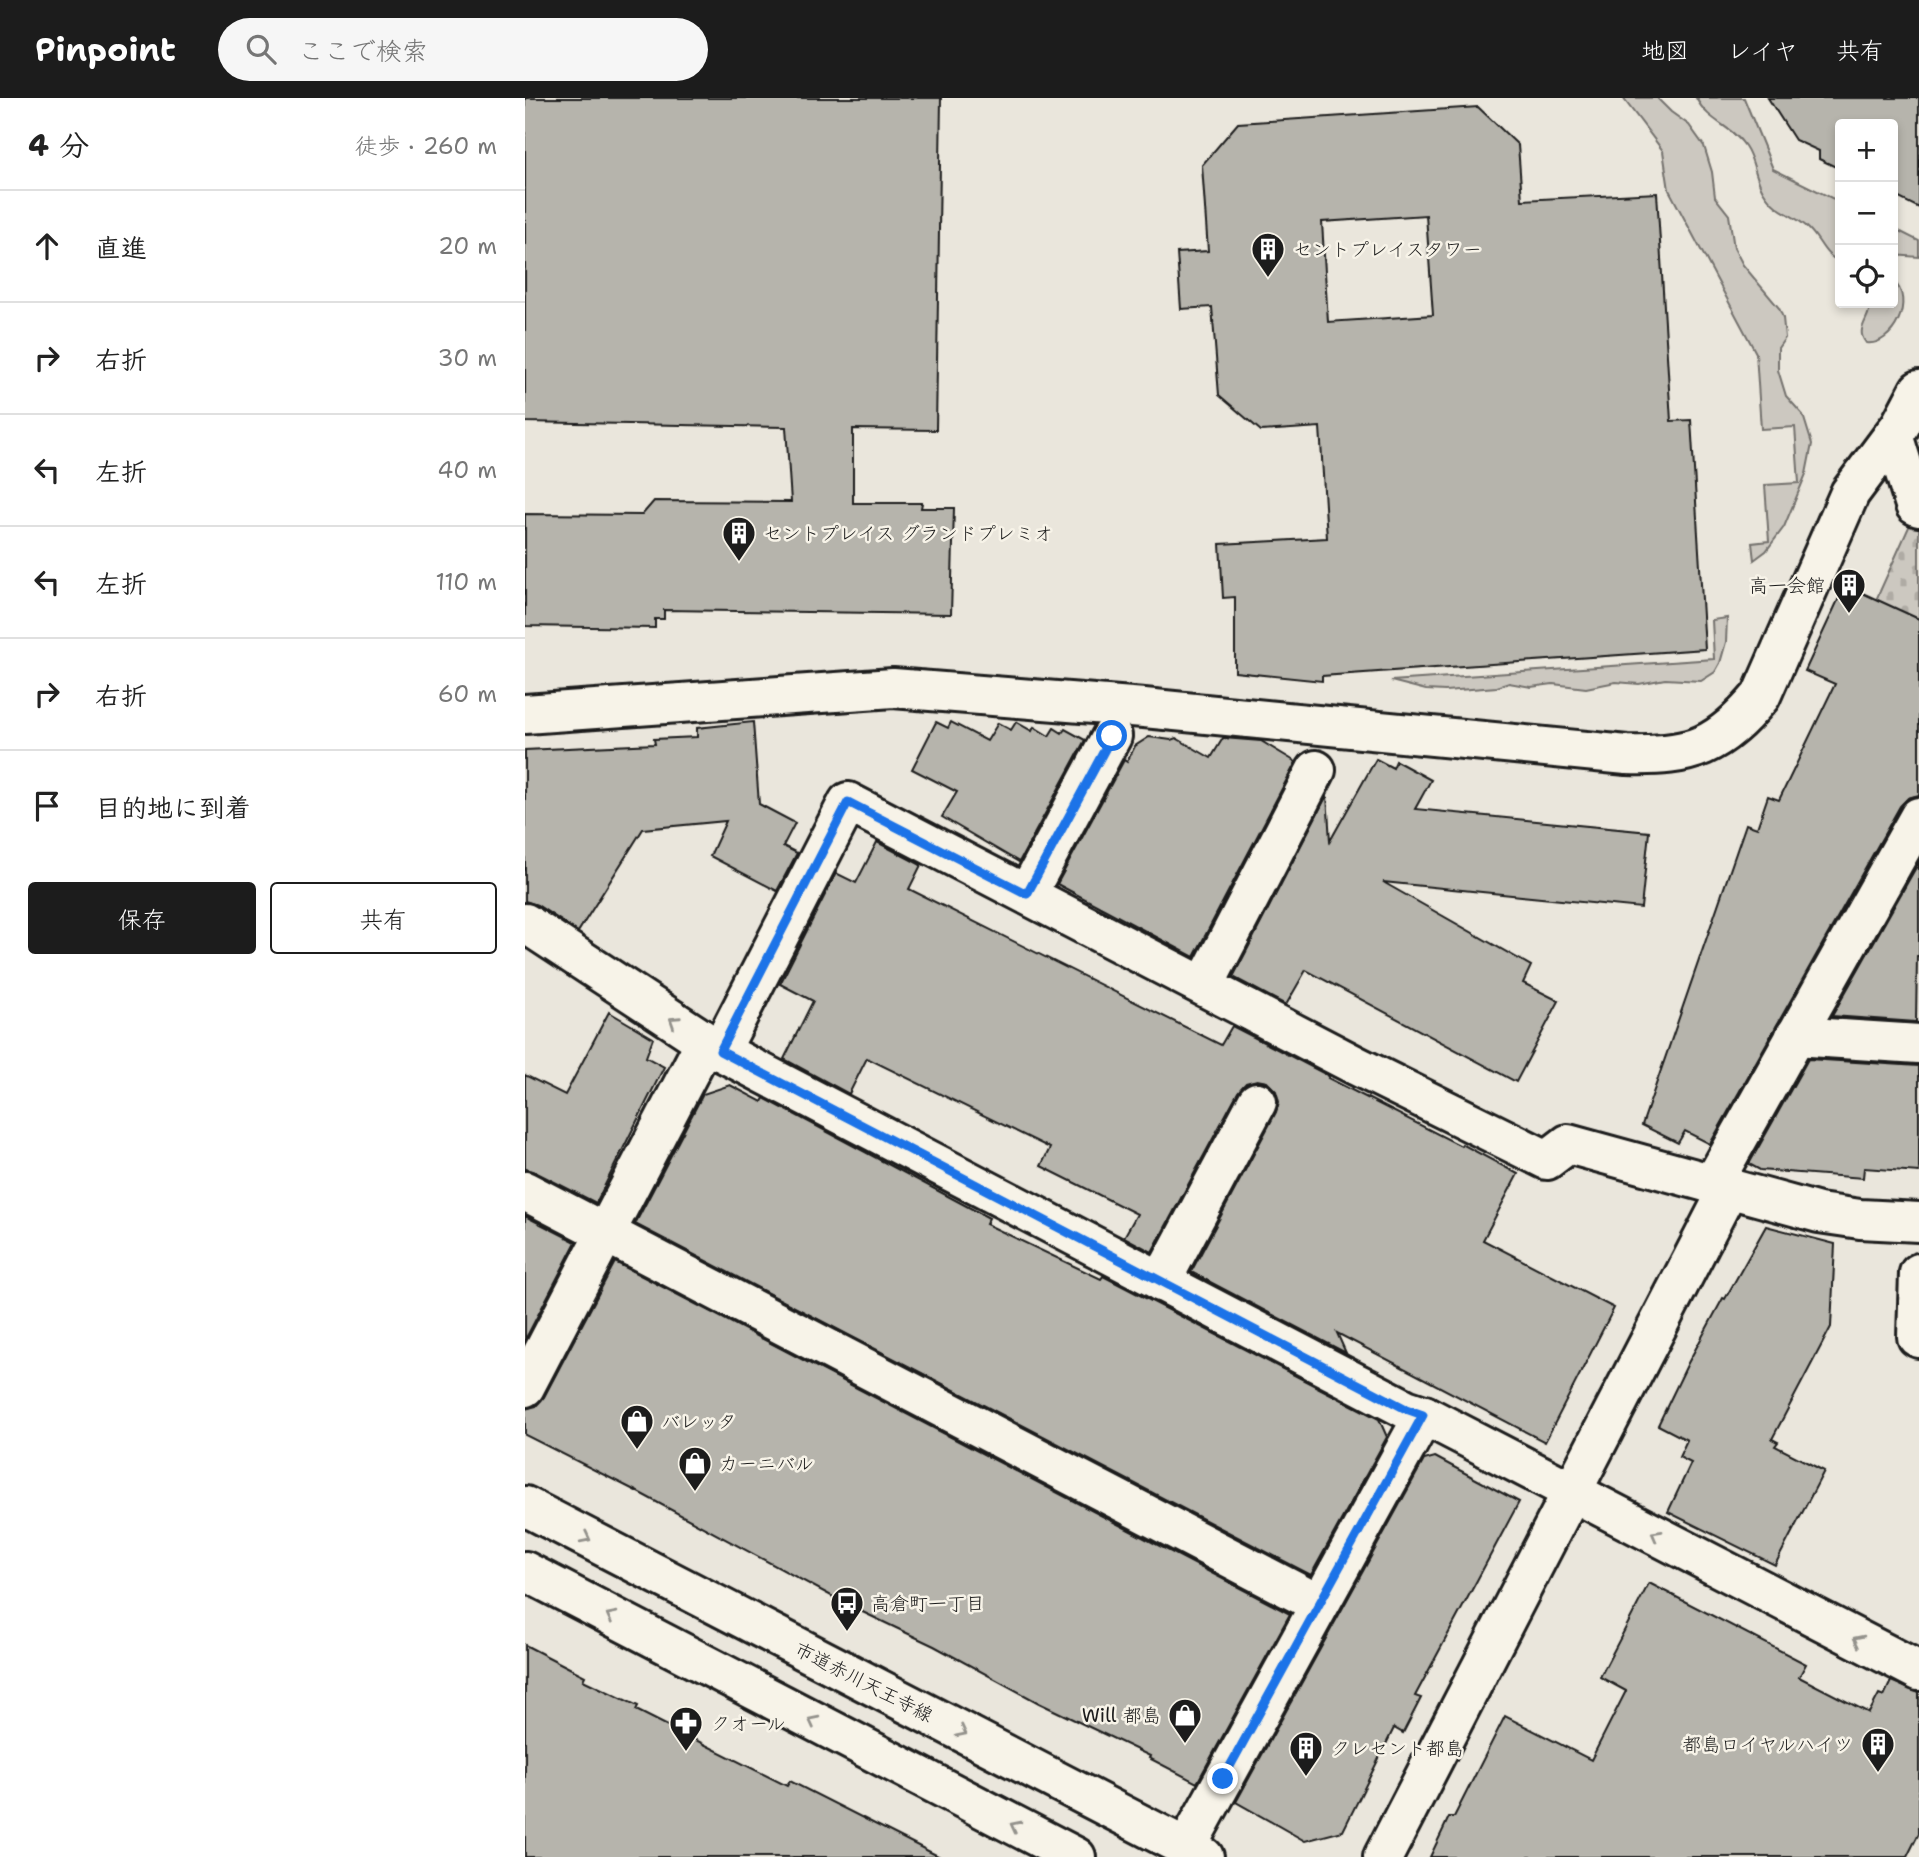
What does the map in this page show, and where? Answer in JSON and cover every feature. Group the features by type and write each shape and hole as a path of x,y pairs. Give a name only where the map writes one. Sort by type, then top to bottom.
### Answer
{"street":[{"path":"525,714 893,688 1144,708 1627,755 1686,752 1721,736 1740,721 1762,696 1850,492 1900,426 1919,390"},
{"path":"1893,435 1915,505 1919,507"},
{"path":"1027,894 1112,736"},
{"path":"1204,986 1316,771"},
{"path":"525,1387 605,1233 713,1046 848,802 1357,1066 1546,1160 1568,1144 1819,1213 1919,1223"},
{"path":"1384,1857 1572,1492 1795,1036 1919,817"},
{"path":"525,923 713,1046 1406,1409 1423,1415 1919,1671"},
{"path":"1795,1036 1919,1044"},
{"path":"1161,1282 1257,1102"},
{"path":"525,1191 1319,1604"},
{"path":"1919,1273 1919,1338"},
{"path":"1195,1852 1319,1604 1423,1415"},
{"name":"市道赤川天王寺線","path":"525,1506 1195,1852"},
{"path":"525,1571 1076,1857"}],"green space":[{"path":"1623,98 1657,98 1689,125 1704,146 1712,172 1715,197 1729,215 1734,248 1743,265 1779,308 1783,318 1785,338 1778,348 1778,370 1786,396 1803,415 1812,444 1806,474 1784,527 1766,551 1754,560 1752,543 1769,541 1765,485 1799,483 1795,427 1761,429 1756,353 1669,190 1663,151"},
{"path":"1696,98 1744,98 1773,169 1835,200 1835,260 1808,228 1768,199 1760,186 1745,146 1701,106"},
{"path":"1898,230 1919,241 1919,257 1898,255"},
{"path":"1898,287 1900,289 1902,310 1892,330 1885,338 1866,343 1862,328 1870,309 1898,308"},
{"path":"1912,520 1919,523 1919,656 1863,629"},
{"path":"1727,618 1726,642 1720,663 1715,672 1701,681 1665,679 1639,684 1616,682 1586,688 1553,684 1531,687 1509,683 1497,687 1445,691 1426,690 1391,681 1714,659 1712,620"}],"building":[{"path":"525,98 941,98 936,430 853,429 853,503 922,503 921,508 954,508 951,614 664,610 664,619 655,619 655,628 525,626 525,514 642,515 654,501 791,502 786,427 525,422"},
{"path":"1768,98 1919,98 1919,208 1898,198 1898,119 1835,119 1835,167 1819,159 1819,151 1795,140"},
{"path":"1478,107 1518,145 1522,200 1657,193 1671,421 1691,420 1705,649 1322,676 1322,681 1235,672 1235,597 1223,598 1220,544 1327,538 1320,427 1261,431 1219,395 1212,307 1181,309 1177,253 1208,251 1202,165 1238,123","holes":["1426,215 1433,315 1328,322 1322,222"]},
{"path":"1845,585 1919,619 1919,795 1908,798 1900,806 1710,1144 1685,1131 1678,1143 1642,1125 1746,824 1757,828 1768,796 1779,800 1835,684 1805,671"},
{"path":"753,722 759,804 795,823 783,846 797,853 777,891 710,856 726,821 643,829 578,932 537,905 525,901 525,750 655,744 654,739 697,737 697,728"},
{"path":"936,722 948,728 951,722 987,741 998,723 1011,730 1016,722 1032,731 1034,727 1049,736 1054,728 1062,733 1065,729 1085,740 1019,862 942,817 957,792 912,769"},
{"path":"1149,737 1171,740 1176,738 1211,758 1223,738 1261,741 1296,762 1194,957 1057,884 1124,760 1127,762 1135,746"},
{"path":"1376,759 1393,768 1396,761 1431,780 1415,809 1649,832 1641,908 1383,882 1531,966 1523,983 1559,1001 1516,1082 1306,970 1286,1005 1233,977 1327,795 1330,841"},
{"path":"877,842 921,865 909,889 1221,1045 1232,1026 1518,1174 1483,1240 1614,1308 1545,1442 1337,1333 1346,1353 1191,1272 1276,1112 1279,1102 1276,1091 1267,1082 1257,1080 1246,1083 1238,1092 1152,1252 1124,1237 1137,1214 1041,1166 1050,1148 867,1058 849,1094 784,1059 813,1001 780,984 836,873 856,883"},
{"path":"1919,862 1916,1022 1832,1016"},
{"path":"609,1012 653,1038 646,1057 664,1067 596,1203 525,1169 525,1075 565,1095"},
{"path":"1808,1059 1919,1066 1919,1172 1864,1168 1863,1178 1760,1170 1749,1164"},
{"path":"730,1085 762,1102 764,1098 989,1218 986,1224 1101,1279 1103,1276 1379,1419 1387,1437 1311,1575 635,1224 703,1094"},
{"path":"525,1216 576,1242 525,1340"},
{"path":"1766,1226 1835,1244 1831,1327 1772,1439 1778,1442 1775,1446 1824,1471 1775,1565 1668,1512 1691,1463 1679,1457 1687,1440 1658,1425 1723,1298 1725,1299"},
{"path":"615,1262 1290,1614 1197,1783 1149,1758 1150,1756 1039,1703 934,1646 852,1607 636,1491 525,1435 525,1409 536,1406 544,1397"},
{"path":"1435,1457 1519,1502 1415,1696 1421,1698 1403,1733 1394,1728 1343,1831 1305,1841 1236,1802 1424,1460"},
{"path":"1649,1583 1806,1664 1799,1677 1869,1713 1879,1694 1884,1696 1891,1681 1919,1693 1919,1833 1907,1857 1430,1857 1449,1817 1454,1817 1505,1716 1591,1760 1626,1691 1600,1677"},
{"path":"525,1645 585,1676 583,1680 638,1706 636,1710 787,1786 790,1781 940,1857 525,1857"}],"place":[{"name":"セントプレイスタワー","path":"1268,279"},
{"name":"セントプレイス グランドプレミオ","path":"739,563"},
{"name":"高一会館","path":"1849,615"},
{"name":"バレッタ","path":"637,1451"},
{"name":"カーニバル","path":"695,1493"},
{"name":"高倉町一丁目","path":"847,1633"},
{"name":"Will 都島","path":"1185,1745"},
{"name":"クオール","path":"686,1753"},
{"name":"都島ロイヤルハイツ","path":"1878,1774"},
{"name":"クレセント都島","path":"1306,1778"}],"route":[{"path":"1112,736 1027,894 848,802 720,1051 1406,1409 1423,1415 1223,1779"}]}
